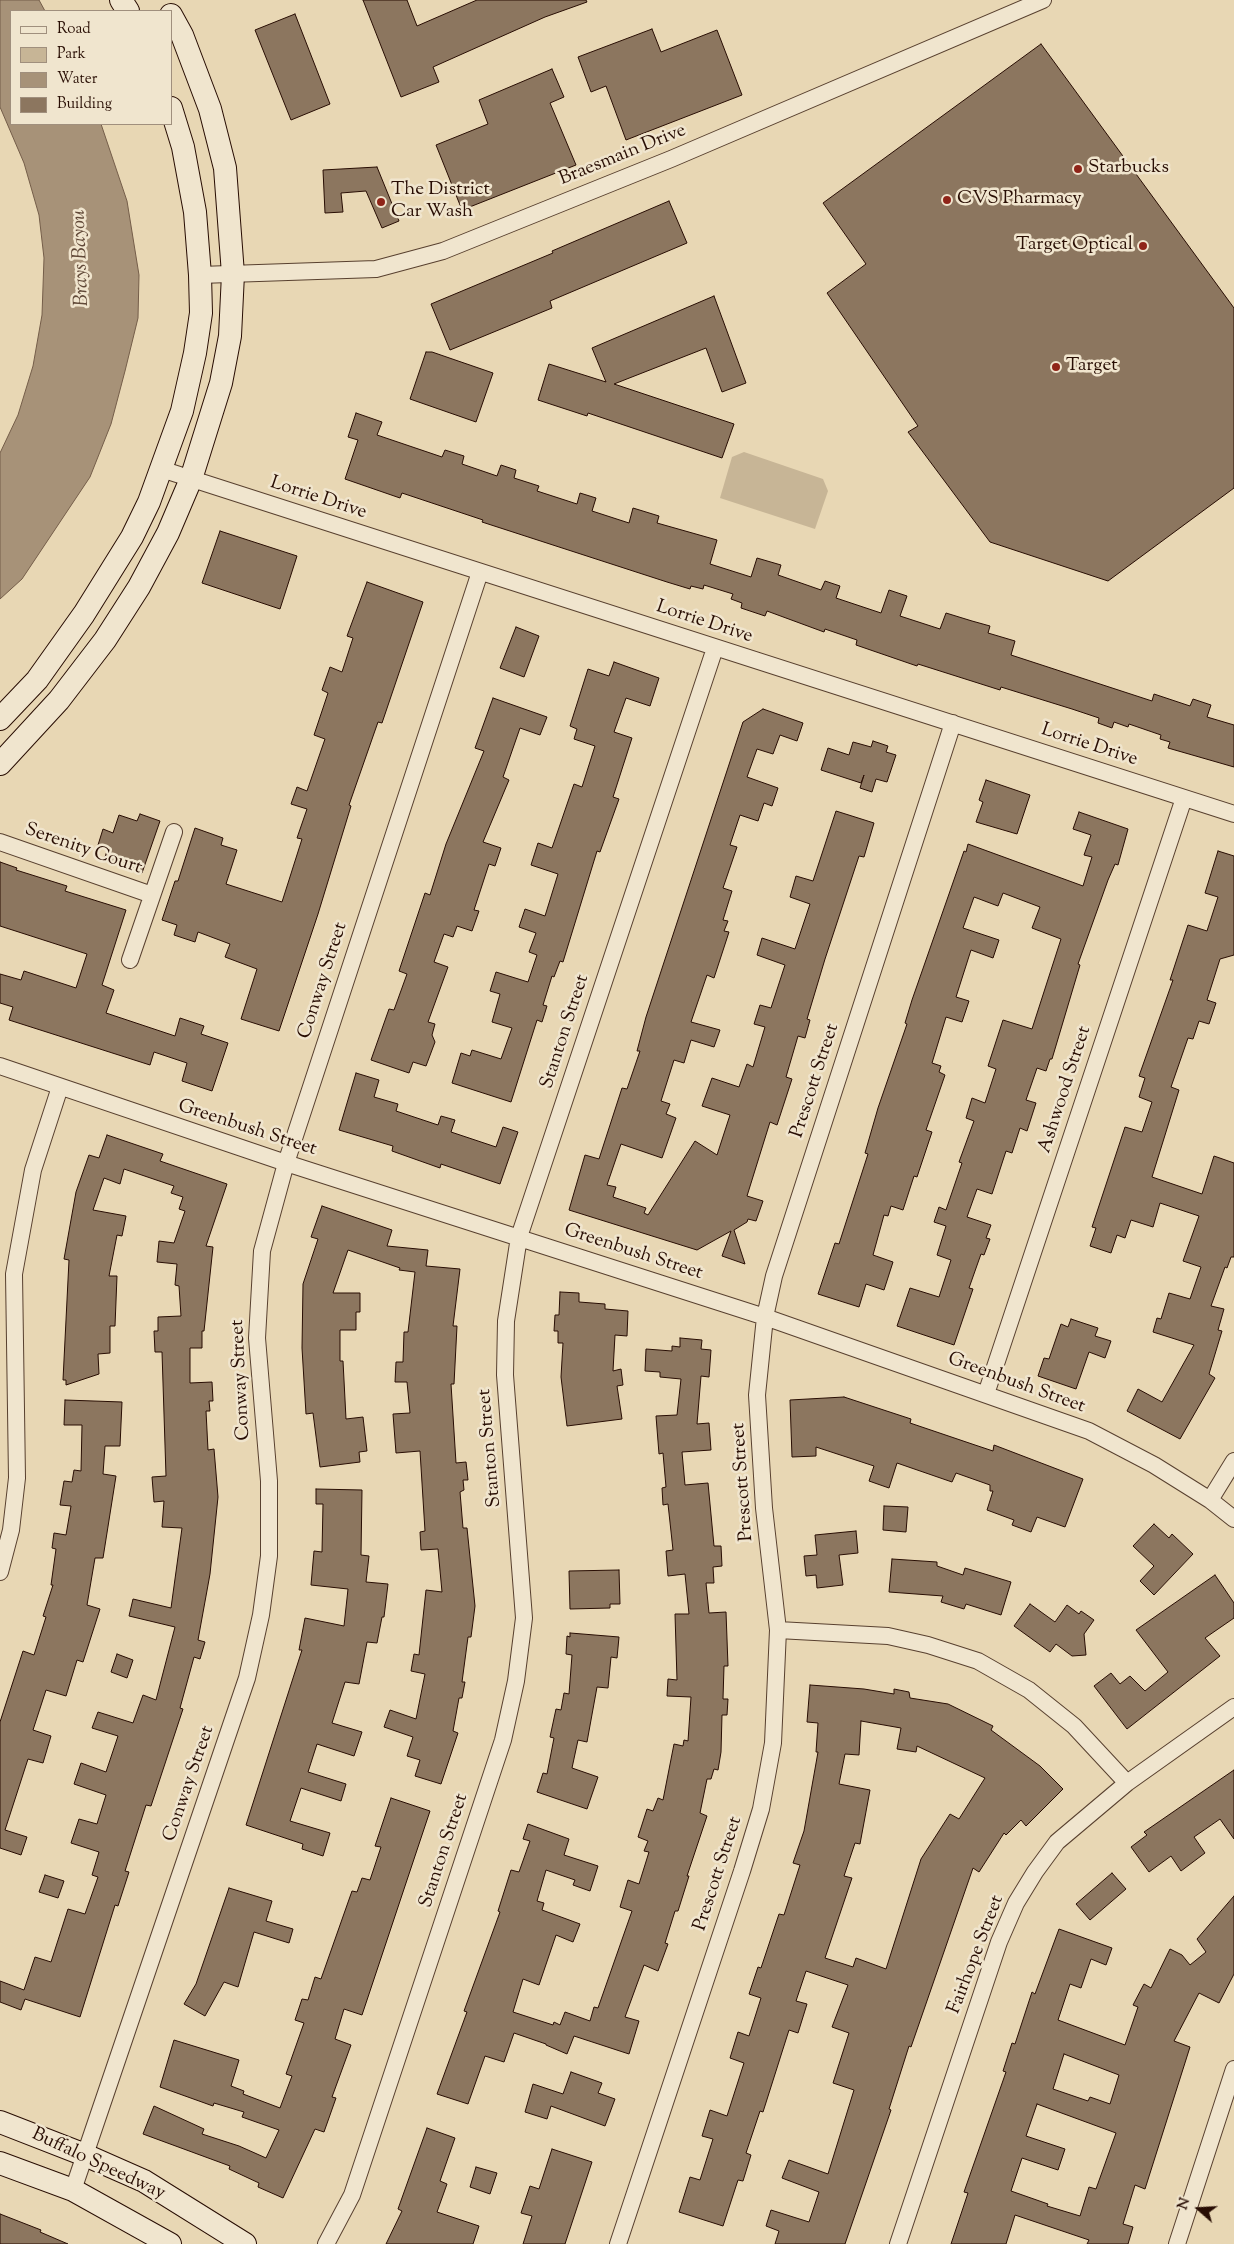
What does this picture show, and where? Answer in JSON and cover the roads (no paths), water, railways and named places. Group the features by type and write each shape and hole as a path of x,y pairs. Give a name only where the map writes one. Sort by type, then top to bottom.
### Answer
{"main road":[{"path":"0,764 60,700 105,640 139,587 168,533 191,479 221,384 230,336 233,274 225,168 210,109 182,35 172,17"},
{"path":"0,719 37,680 84,614 132,537 149,502 182,411 195,353 201,312 200,275 194,212 182,147 172,112"},
{"name":"Buffalo Speedway","path":"0,2122 85,2155 144,2181 245,2244"},
{"name":"Buffalo Speedway","path":"0,2163 73,2190 170,2244"}],"street":[{"name":"Braesmain Drive","path":"200,275 376,269 443,251 671,159 1042,0"},
{"name":"Lorrie Drive","path":"161,469 1234,814"},
{"name":"Conway Street","path":"73,2190 247,1678 261,1615 269,1556 269,1481 257,1338 262,1251 286,1163 480,572"},
{"name":"Stanton Street","path":"326,2244 352,2196 503,1740 516,1682 524,1618 505,1375 506,1321 519,1237 715,648"},
{"name":"Prescott Street","path":"618,2244 761,1809 772,1743 778,1630 764,1508 757,1395 765,1316 774,1276 953,723"},
{"name":"Ashwood Street","path":"986,1394 1184,798"},
{"name":"Serenity Court","path":"130,960 174,832"},
{"name":"Serenity Court","path":"0,842 152,895"},
{"name":"Greenbush Street","path":"0,1066 286,1163 765,1316 1089,1431 1154,1465 1210,1500 1234,1519"},
{"path":"0,1572 12,1530 17,1478 7,1275 34,1170 60,1087"},
{"path":"1210,1500 1234,1461"},
{"path":"778,1630 888,1636 928,1645 978,1661 1029,1690 1074,1726 1127,1783"},
{"name":"Fairhope Street","path":"898,2244 999,1942 1016,1903 1035,1872 1057,1842 1127,1783 1234,1707"},
{"path":"1176,2244 1234,2069"}],"water":[{"name":"Brays Bayou","path":"0,0 39,0 44,10 10,10 10,125 101,125 127,201 139,275 138,318 111,424 90,477 22,579 0,599 0,453 18,415 33,366 42,315 44,258 39,215 24,163 0,107"}],"place":[{"name":"Starbucks","path":"1078,169"},
{"name":"CVS Pharmacy","path":"947,200"},
{"name":"The District Car Wash","path":"381,202"},
{"name":"Target Optical","path":"1143,246"},
{"name":"Target","path":"1056,367"}]}
